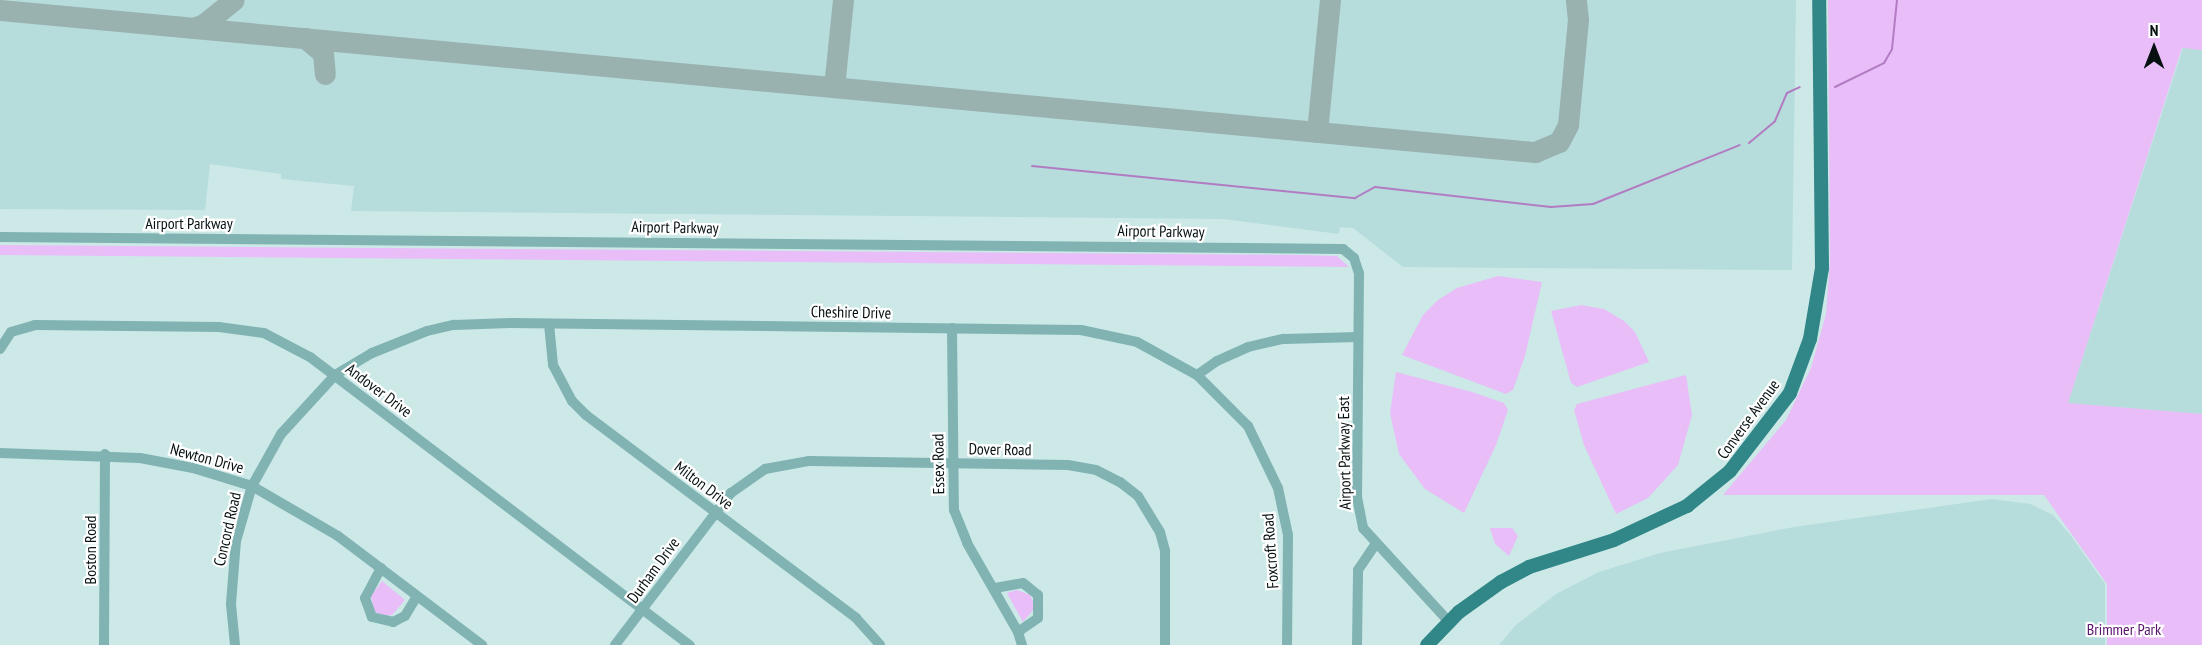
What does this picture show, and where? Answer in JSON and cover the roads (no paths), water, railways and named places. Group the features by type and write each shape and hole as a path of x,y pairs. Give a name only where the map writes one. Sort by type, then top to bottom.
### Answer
{"main road":[{"name":"Converse Avenue","path":"1427,645 1449,622 1491,588 1529,567 1614,540 1687,506 1730,471 1790,393 1810,339 1822,267 1819,0"}],"street":[{"name":"Airport Parkway","path":"0,237 1311,247 1349,253"},
{"name":"Airport Parkway East","path":"1349,253 1359,273 1358,510 1363,528 1376,545 1449,622"},
{"name":"Cheshire Drive","path":"334,375 401,340 454,325 549,324 1056,328 1109,334 1163,353 1197,375"},
{"name":"Milton Drive","path":"549,324 553,365 572,401 856,618 880,645"},
{"name":"Andover Drive","path":"0,350 11,332 35,325 244,328 290,344 690,645"},
{"name":"Essex Road","path":"952,328 951,463 959,525 995,588 1018,632 1022,645"},
{"path":"1197,375 1217,361 1257,345 1284,339 1358,337"},
{"name":"Concord Road","path":"236,645 231,604 233,561 252,486 281,434 334,375"},
{"name":"Foxcroft Road","path":"1197,375 1248,426 1278,488 1288,536 1287,645"},
{"name":"Newton Drive","path":"0,453 105,454 172,463 252,486 309,517 381,568 482,645"},
{"name":"Boston Road","path":"104,645 105,454"},
{"name":"Dover Road","path":"715,512 748,479 784,463 1068,465 1096,470 1138,496 1160,532 1165,551 1166,645"},
{"name":"Durham Drive","path":"615,645 715,512"},
{"path":"1357,645 1358,570 1376,545"},
{"path":"381,568 365,598 372,617 393,622 405,616 417,597"},
{"path":"995,588 1023,583 1038,594 1038,618 1018,632"}],"waterway":[{"path":"1835,87 1884,63 1892,49 1897,0"},
{"path":"1749,143 1775,121 1787,93 1800,87"},
{"path":"1032,166 1355,198 1375,187 1551,207 1593,204 1740,145"}],"park label":[{"name":"Brimmer Park","path":"2124,629"}]}
